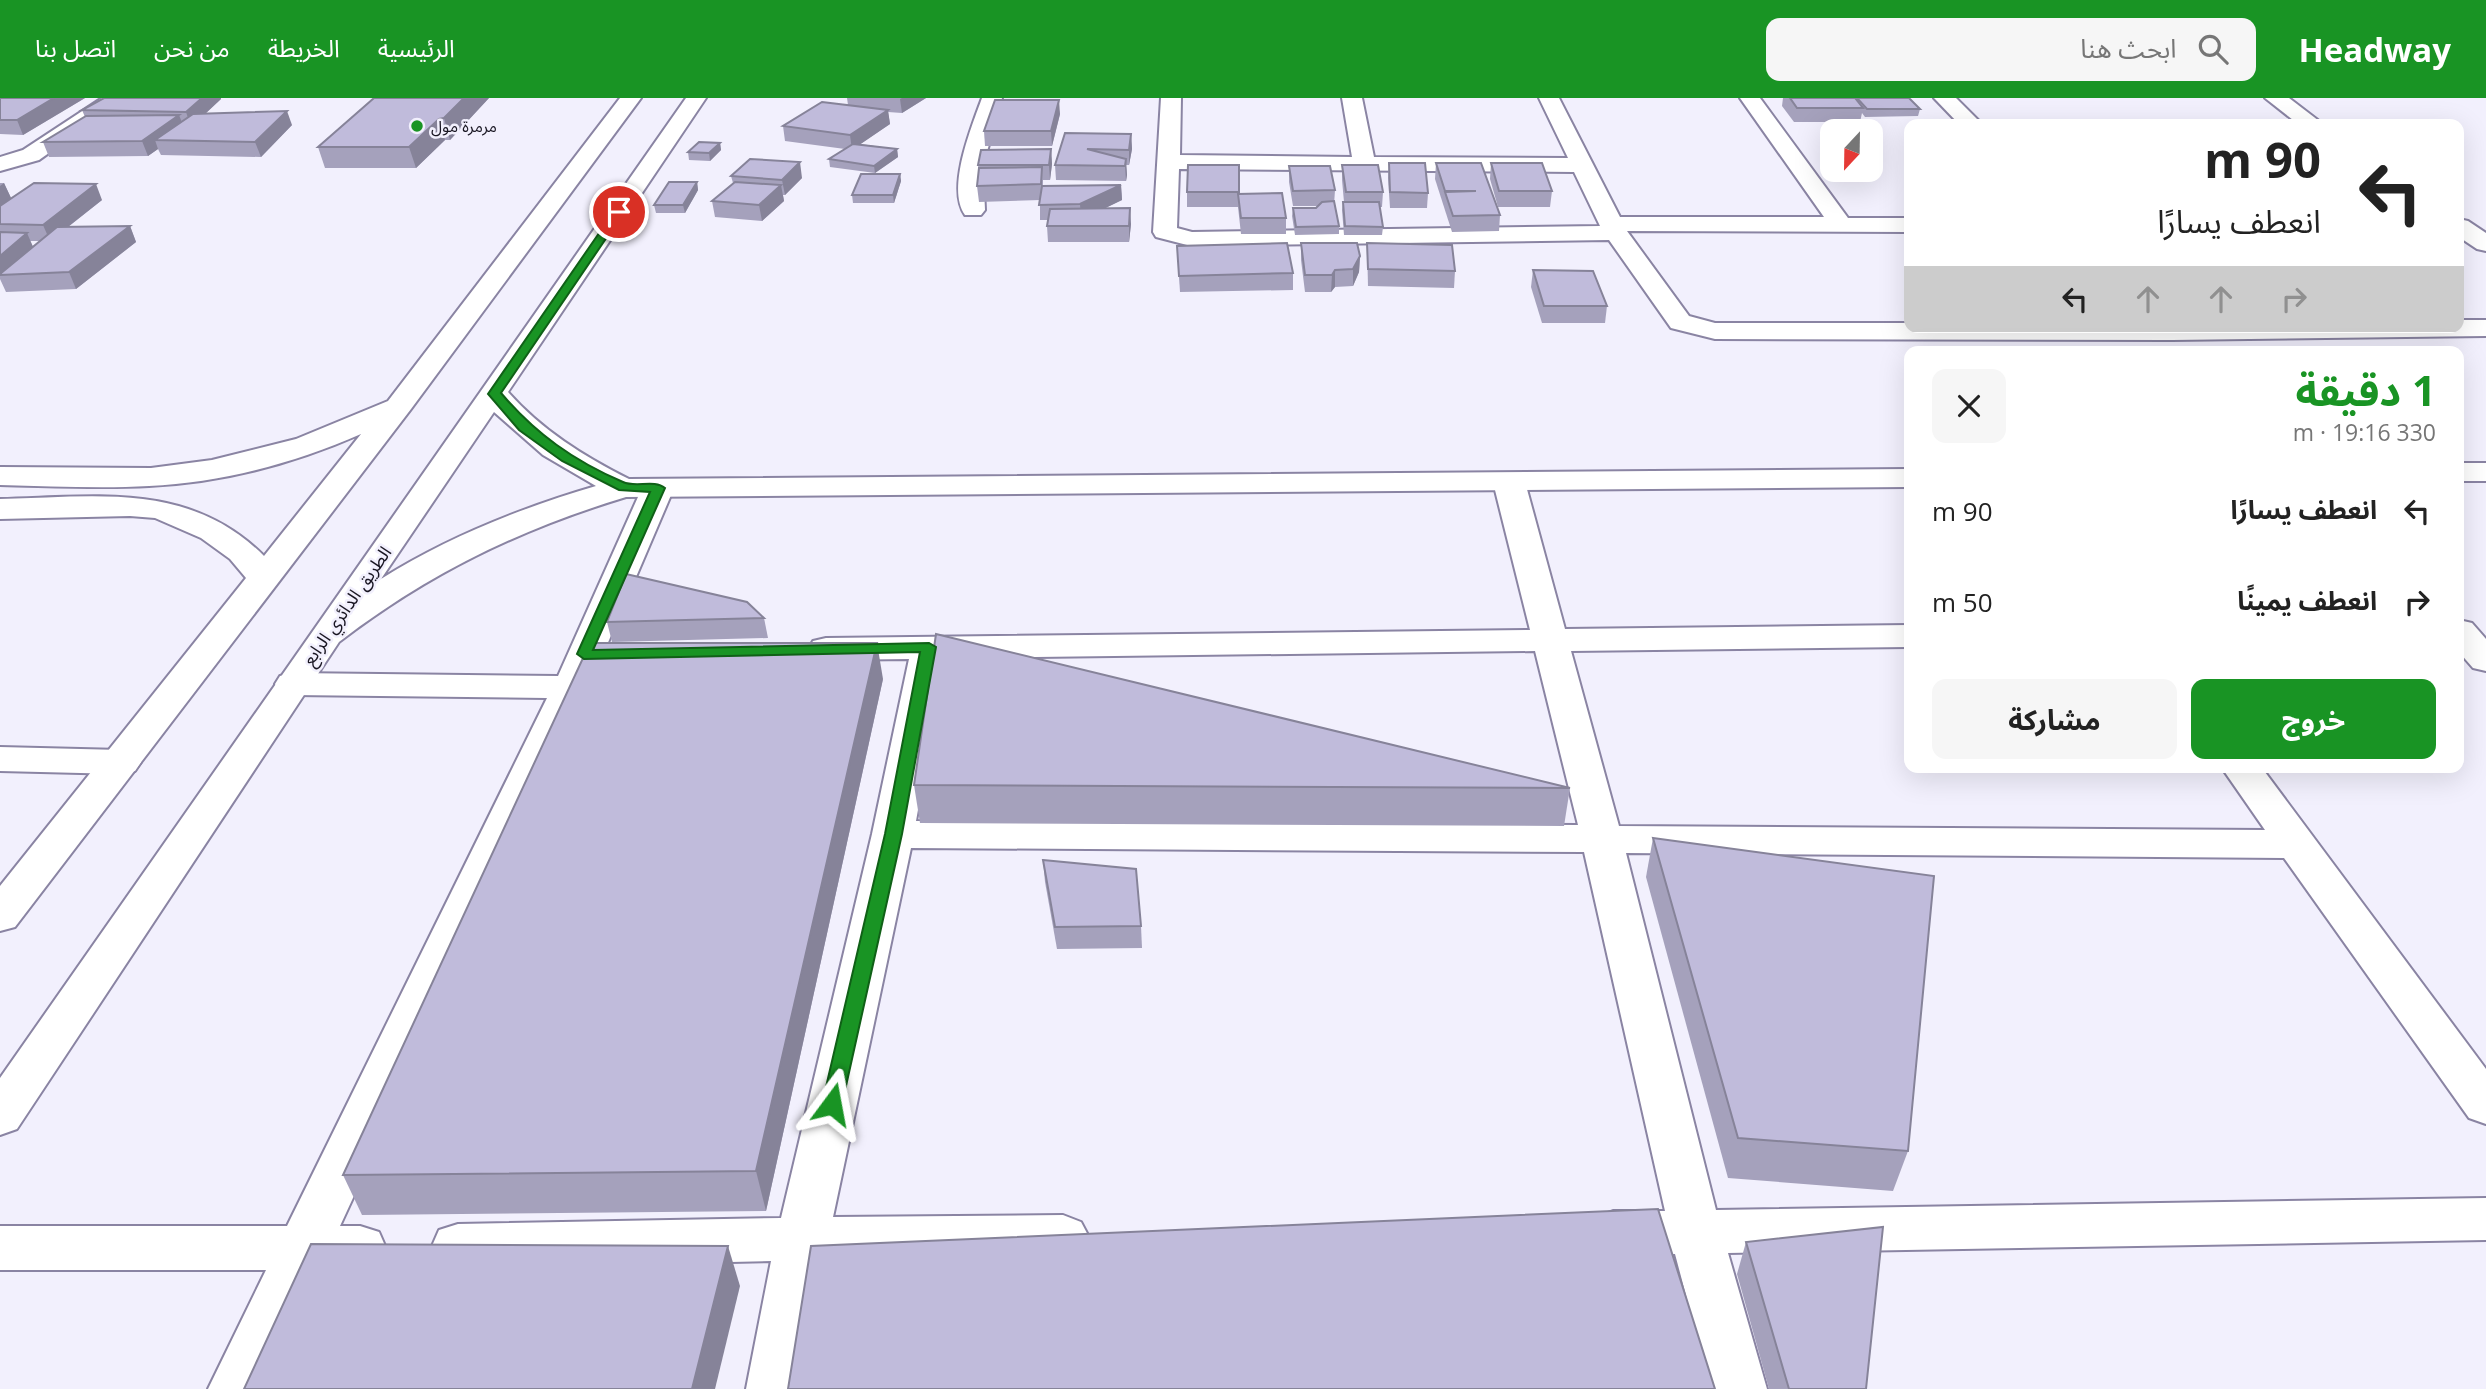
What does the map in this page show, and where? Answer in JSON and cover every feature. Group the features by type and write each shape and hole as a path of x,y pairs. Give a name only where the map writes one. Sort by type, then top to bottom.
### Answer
{"street":[{"path":"0,164 31,155 116,98"},
{"path":"0,916 401,403 631,98"},
{"name":"الطريق الدائري الرابع","path":"0,1116 326,635 696,98"},
{"path":"973,210 969,181 972,158 992,98"},
{"path":"1171,98 1165,232 1191,239 1904,225"},
{"path":"1352,98 1364,164"},
{"path":"1549,98 1613,229 1680,322 1715,331 1904,331"},
{"path":"1750,98 1841,225"},
{"path":"1944,98 1967,119"},
{"path":"2275,98 2305,119"},
{"path":"1167,162 1580,165"},
{"path":"2464,225 2486,225"},
{"path":"2464,229 2486,244"},
{"path":"2464,328 2486,328"},
{"path":"2172,333 2184,346"},
{"path":"494,394 523,427 543,443 624,488"},
{"path":"0,476 152,477 223,466 322,439 401,403"},
{"path":"2464,472 2486,472"},
{"path":"326,635 378,595 462,546 515,523 624,488 1904,478"},
{"path":"1509,482 1602,839 1696,1233 1739,1389"},
{"path":"236,1389 593,665 658,488"},
{"path":"0,509 145,507 173,515 221,537 248,558 264,578"},
{"path":"2464,631 2486,630"},
{"path":"791,650 1904,636"},
{"path":"2464,636 2486,660"},
{"path":"774,1389 802,1239 893,834 929,647"},
{"path":"293,684 593,665"},
{"path":"0,759 121,762"},
{"path":"2245,773 2486,1105"},
{"path":"893,834 2295,844"},
{"path":"1570,1234 2486,1219"},
{"path":"0,1248 303,1250 802,1239 1110,1237"}],"building":[{"path":"0,98 54,98 17,120 0,120"},
{"path":"104,98 202,98 186,112 82,110"},
{"path":"374,98 464,98 409,147 318,147"},
{"path":"1790,98 1855,98 1863,108 1797,108"},
{"path":"1857,98 1909,98 1920,109 1867,109"},
{"path":"995,100 1059,100 1051,131 984,131"},
{"path":"822,102 888,110 850,135 783,126"},
{"path":"287,111 255,142 155,140 193,114"},
{"path":"179,115 142,141 43,142 86,116"},
{"path":"1065,133 1131,134 1129,150 1087,149 1126,159 1125,166 1055,165"},
{"path":"699,142 720,143 709,153 688,152"},
{"path":"853,144 897,149 874,166 829,159"},
{"path":"1051,149 1049,165 978,165 981,150"},
{"path":"750,159 800,162 782,180 731,176"},
{"path":"1389,163 1425,163 1428,193 1390,192"},
{"path":"1436,163 1481,163 1500,215 1453,216 1445,192 1476,191 1445,191"},
{"path":"1491,163 1542,163 1552,191 1499,191"},
{"path":"1188,165 1239,165 1239,192 1187,192"},
{"path":"1342,165 1378,165 1383,192 1346,192"},
{"path":"1289,166 1330,166 1335,190 1293,191"},
{"path":"1042,167 1041,184 977,186 979,168"},
{"path":"861,174 900,174 893,195 852,195"},
{"path":"669,182 697,182 683,205 654,205"},
{"path":"735,182 781,185 759,205 712,201"},
{"path":"34,183 96,184 43,225 0,224 0,206"},
{"path":"1121,185 1080,204 1039,205 1042,186"},
{"path":"1282,193 1286,218 1241,218 1238,194"},
{"path":"1334,201 1339,226 1296,227 1293,208 1316,208 1322,202"},
{"path":"1343,202 1379,202 1383,227 1345,226"},
{"path":"1130,208 1129,226 1047,226 1050,209"},
{"path":"130,226 69,272 0,275 57,227"},
{"path":"0,232 27,233 0,256"},
{"path":"1287,243 1293,273 1179,276 1177,246"},
{"path":"1301,243 1357,243 1360,256 1353,269 1335,270 1332,275 1305,275"},
{"path":"1367,243 1452,245 1455,271 1368,269"},
{"path":"1533,270 1593,271 1607,306 1544,306"},
{"path":"626,574 747,602 764,618 607,622"},
{"path":"936,634 1570,788 914,785"},
{"path":"590,643 877,643 756,1171 343,1175"},
{"path":"1653,838 1934,876 1908,1151 1738,1138"},
{"path":"1043,860 1136,869 1141,926 1055,927"},
{"path":"1658,1209 1715,1389 788,1389 811,1246"},
{"path":"1883,1227 1866,1389 1789,1389 1746,1242"},
{"path":"311,1244 728,1246 692,1389 244,1389"}],"place":[{"name":"مرمرة مول","path":"417,126"}],"route":[{"path":"619,212 494,394 523,427 567,458 624,488 658,488 584,654 929,647 893,834 832,1104"}]}
